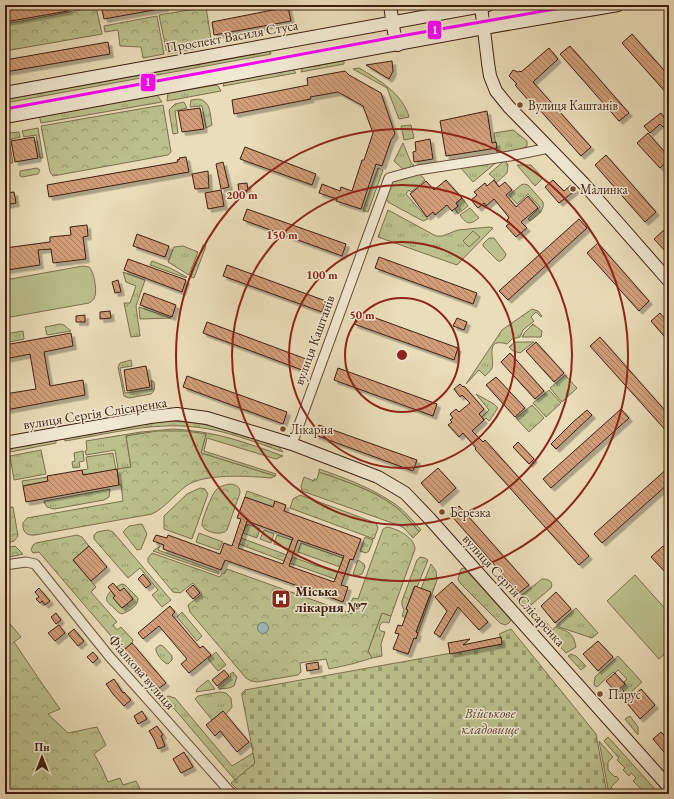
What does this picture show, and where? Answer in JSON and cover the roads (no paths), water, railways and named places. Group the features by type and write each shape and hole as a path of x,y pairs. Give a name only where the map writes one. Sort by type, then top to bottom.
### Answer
{"street":[{"path":"390,5 394,32 398,45"},
{"path":"5,117 484,28 618,5"},
{"path":"485,6 484,28 488,63 490,76 496,91 615,219 669,281"},
{"name":"Проспект Василя Стуса","path":"5,93 485,6"},
{"name":"вулиця Каштанів","path":"292,444 389,178 418,170 510,156 549,148"},
{"name":"вулиця Сергія Слісаренка","path":"5,443 111,423 177,414 207,418 292,444 378,477 405,493 669,787"},
{"name":"Фіалкова вулиця","path":"5,565 26,562 35,564 109,656 232,794"}],"water":[{"path":"263,622 267,624 269,628 267,632 263,634 259,632 257,628 259,624"}],"place":[{"name":"Вулиця Каштанів","path":"520,105"},
{"name":"Малинка","path":"573,189"},
{"name":"Лікарня","path":"283,429"},
{"name":"Березка","path":"442,512"},
{"name":"Міська лікарня №7","path":"281,599"},
{"name":"Парус","path":"600,694"}],"park label":[{"name":"Військове кладовище","path":"490,722"}]}
